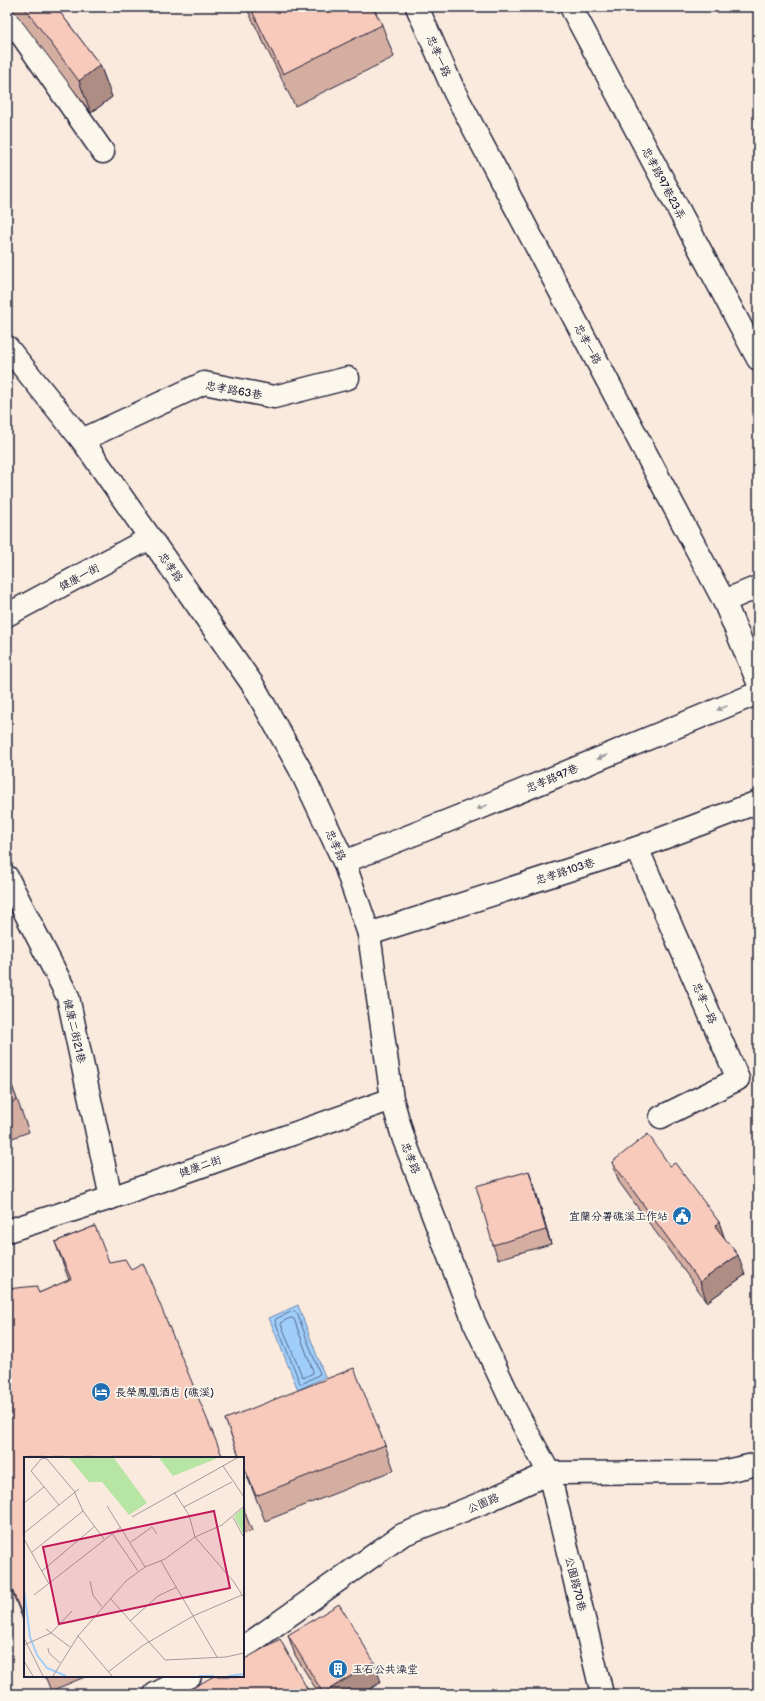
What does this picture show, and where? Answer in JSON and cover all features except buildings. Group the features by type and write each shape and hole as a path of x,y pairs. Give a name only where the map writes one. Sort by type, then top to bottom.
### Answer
{"street":[{"name":"忠孝一路","path":"417,7 455,93 724,602 758,682"},
{"name":"忠孝路97巷23弄","path":"571,7 758,359"},
{"path":"7,14 103,152"},
{"name":"忠孝路","path":"7,347 82,440 253,686 300,769 344,862 369,934 392,1099 403,1137 474,1322 516,1411 549,1474"},
{"name":"忠孝路63巷","path":"82,440 204,383 274,398 348,378"},
{"name":"健康一街","path":"7,615 150,538"},
{"path":"724,602 758,587"},
{"name":"忠孝路97巷","path":"344,862 758,693"},
{"name":"忠孝路103巷","path":"369,934 637,848 758,802"},
{"name":"忠孝一路","path":"637,848 738,1079 661,1117"},
{"name":"健康二街21巷","path":"7,877 68,997 111,1198"},
{"name":"健康二街","path":"7,1231 111,1198 392,1099"},
{"name":"公園路","path":"244,1647 402,1535 549,1474 721,1472 758,1464"},
{"name":"公園路70巷","path":"549,1474 602,1694"},
{"path":"155,1694 188,1677"}],"water":[{"path":"298,1305 325,1377 298,1390 269,1318"}],"place":[{"name":"宜蘭分署礁溪工作站","path":"682,1216"},
{"name":"長榮鳳凰酒店 (礁溪)","path":"101,1392"},
{"name":"玉石公共澡堂","path":"338,1669"}]}
